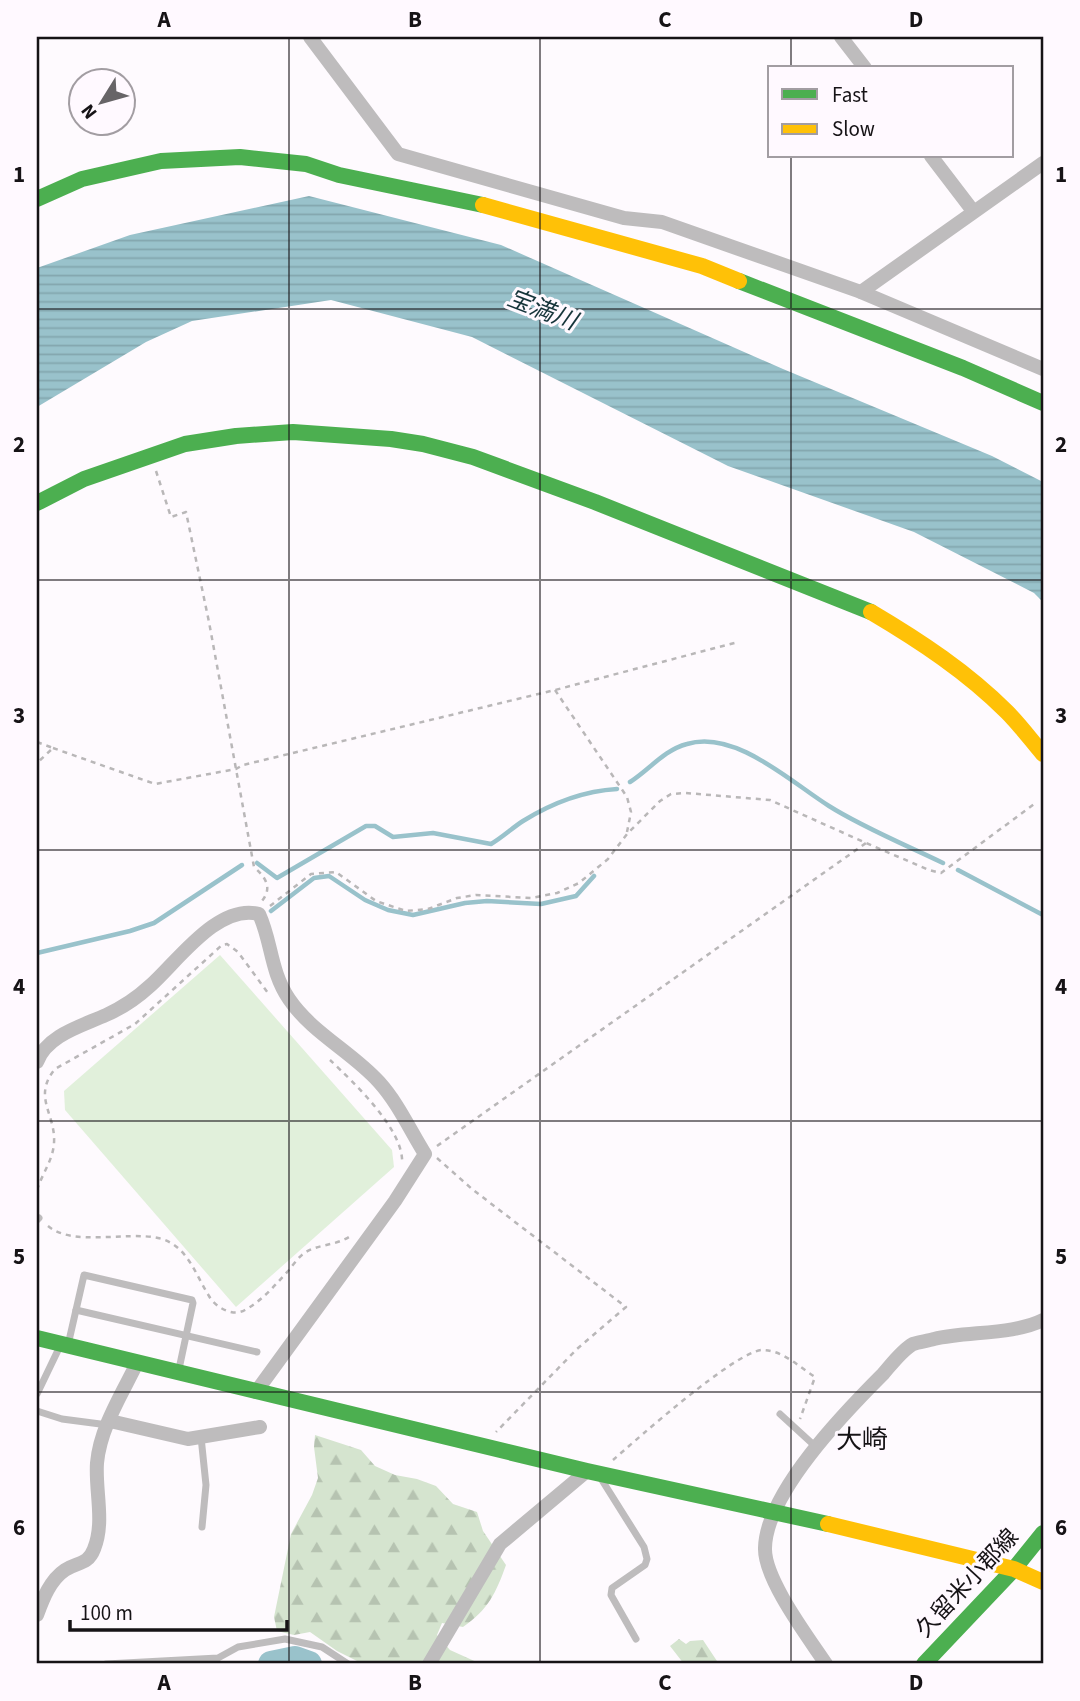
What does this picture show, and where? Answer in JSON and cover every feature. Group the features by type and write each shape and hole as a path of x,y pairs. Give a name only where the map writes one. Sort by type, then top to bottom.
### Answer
{"street":[{"path":"310,37 398,154 624,218 662,222 861,292 1043,369"},
{"path":"841,37 863,66"},
{"path":"37,199 82,179 161,161 240,156 306,164 339,175 493,207 702,266 963,368 1043,403"},
{"path":"933,158 974,211"},
{"path":"861,292 1043,163"},
{"path":"37,503 84,479 136,460 185,444 223,438 293,432 423,444 473,457 595,502 872,612 919,640 963,673 1008,713 1043,754"},
{"path":"37,1062 40,1054 59,1037 108,1014 144,990 209,930 226,919 254,912 276,974 290,1001 306,1020 378,1081 425,1154 395,1201 256,1392"},
{"path":"826,1664 779,1591 767,1565 766,1539 795,1473 857,1400 912,1345 949,1336 1027,1326 1043,1320"},
{"path":"37,1338 592,1472 776,1512 1014,1569 1043,1582"},
{"path":"37,1615 48,1588 59,1575 66,1569 86,1562 95,1548 99,1520 97,1461 109,1423 137,1363"},
{"path":"109,1423 188,1439 260,1427"},
{"path":"429,1664 500,1544 592,1472"},
{"name":"久留米小郡線","path":"923,1664 1014,1569 1043,1533"}],"lane":[{"path":"37,1394 64,1345 84,1275 192,1300 194,1304 178,1373"},
{"path":"76,1310 257,1352"},
{"path":"37,1411 62,1419 109,1423"},
{"path":"780,1414 816,1447"},
{"path":"201,1436 206,1485 202,1527"},
{"path":"592,1472 644,1547 647,1559 645,1565 612,1588 611,1595 636,1639"},
{"path":"106,1664 218,1658 238,1647 285,1639 323,1647 348,1664"}],"path":[{"path":"157,474 171,517 186,512 254,867 264,876 268,886 265,898 254,912"},
{"path":"37,742 155,785 236,769 738,642"},
{"path":"555,690 627,797 631,812 627,834"},
{"path":"37,763 53,748"},
{"path":"254,912 311,874 336,872 376,901 406,911 428,909 457,898 475,895 531,898 557,894 579,883 608,859 627,834 660,801 671,794 769,800 929,870 942,873 1037,802"},
{"path":"491,1448 493,1435 577,1349 626,1307 472,1189 429,1151 866,843"},
{"path":"37,1190 43,1171 51,1159 54,1145 54,1132 44,1093 47,1079 55,1069 135,1024 222,945 228,944 238,952 272,998"},
{"path":"327,1056 377,1108 401,1150 402,1167"},
{"path":"38,1219 53,1230 68,1235 140,1235 161,1238 175,1245 196,1270 210,1298 228,1312 242,1312 265,1297 303,1254 319,1247 338,1244 352,1236 358,1226"},
{"path":"592,1472 738,1360 761,1350 781,1353 815,1377 796,1429"}],"green space":[{"path":"220,955 392,1150 394,1167 236,1307 65,1110 64,1091"},
{"path":"315,1435 361,1450 375,1466 395,1475 436,1486 453,1504 477,1512 483,1531 506,1565 495,1592 479,1614 463,1627 442,1623 437,1635 450,1650 481,1664 363,1664 337,1651 310,1632 294,1635 277,1631 274,1617 291,1534 318,1478"},
{"path":"679,1639 686,1644 703,1640 719,1664 684,1664 670,1646"}],"water":[{"name":"宝満川","path":"309,196 501,245 783,369 992,456 1043,482 1043,602 1034,593 914,532 728,466 472,337 331,300 192,321 146,342 37,407 37,268 130,235"}],"waterway":[{"path":"630,782 664,755 679,747 705,741 724,744 762,761 856,821 943,863"},
{"path":"257,863 277,878 366,826 375,826 393,837 433,833 491,844 523,821 557,803 592,792 617,789"},
{"path":"37,953 154,923 242,865"},
{"path":"958,870 1043,915"},
{"path":"271,911 314,878 329,876 365,900 388,910 413,915 465,903 487,901 541,904 576,896 594,876"},
{"path":"271,1664 295,1659 309,1664"}],"traffic: fast":[{"path":"37,199 82,179 161,161 240,157 306,164 339,175 483,205"},
{"path":"739,281 963,368 1043,403"},
{"path":"37,503 84,479 185,444 236,436 293,432 391,439 473,457 595,502 871,612"},
{"path":"37,1338 587,1471 828,1524"},
{"path":"924,1664 1014,1569 1043,1533"}],"traffic: slow":[{"path":"483,205 702,266 739,281"},
{"path":"871,612 925,646 992,697 1043,754"},
{"path":"828,1524 1014,1569 1043,1582"}],"district":[{"name":"大崎","path":"862,1439"}]}
